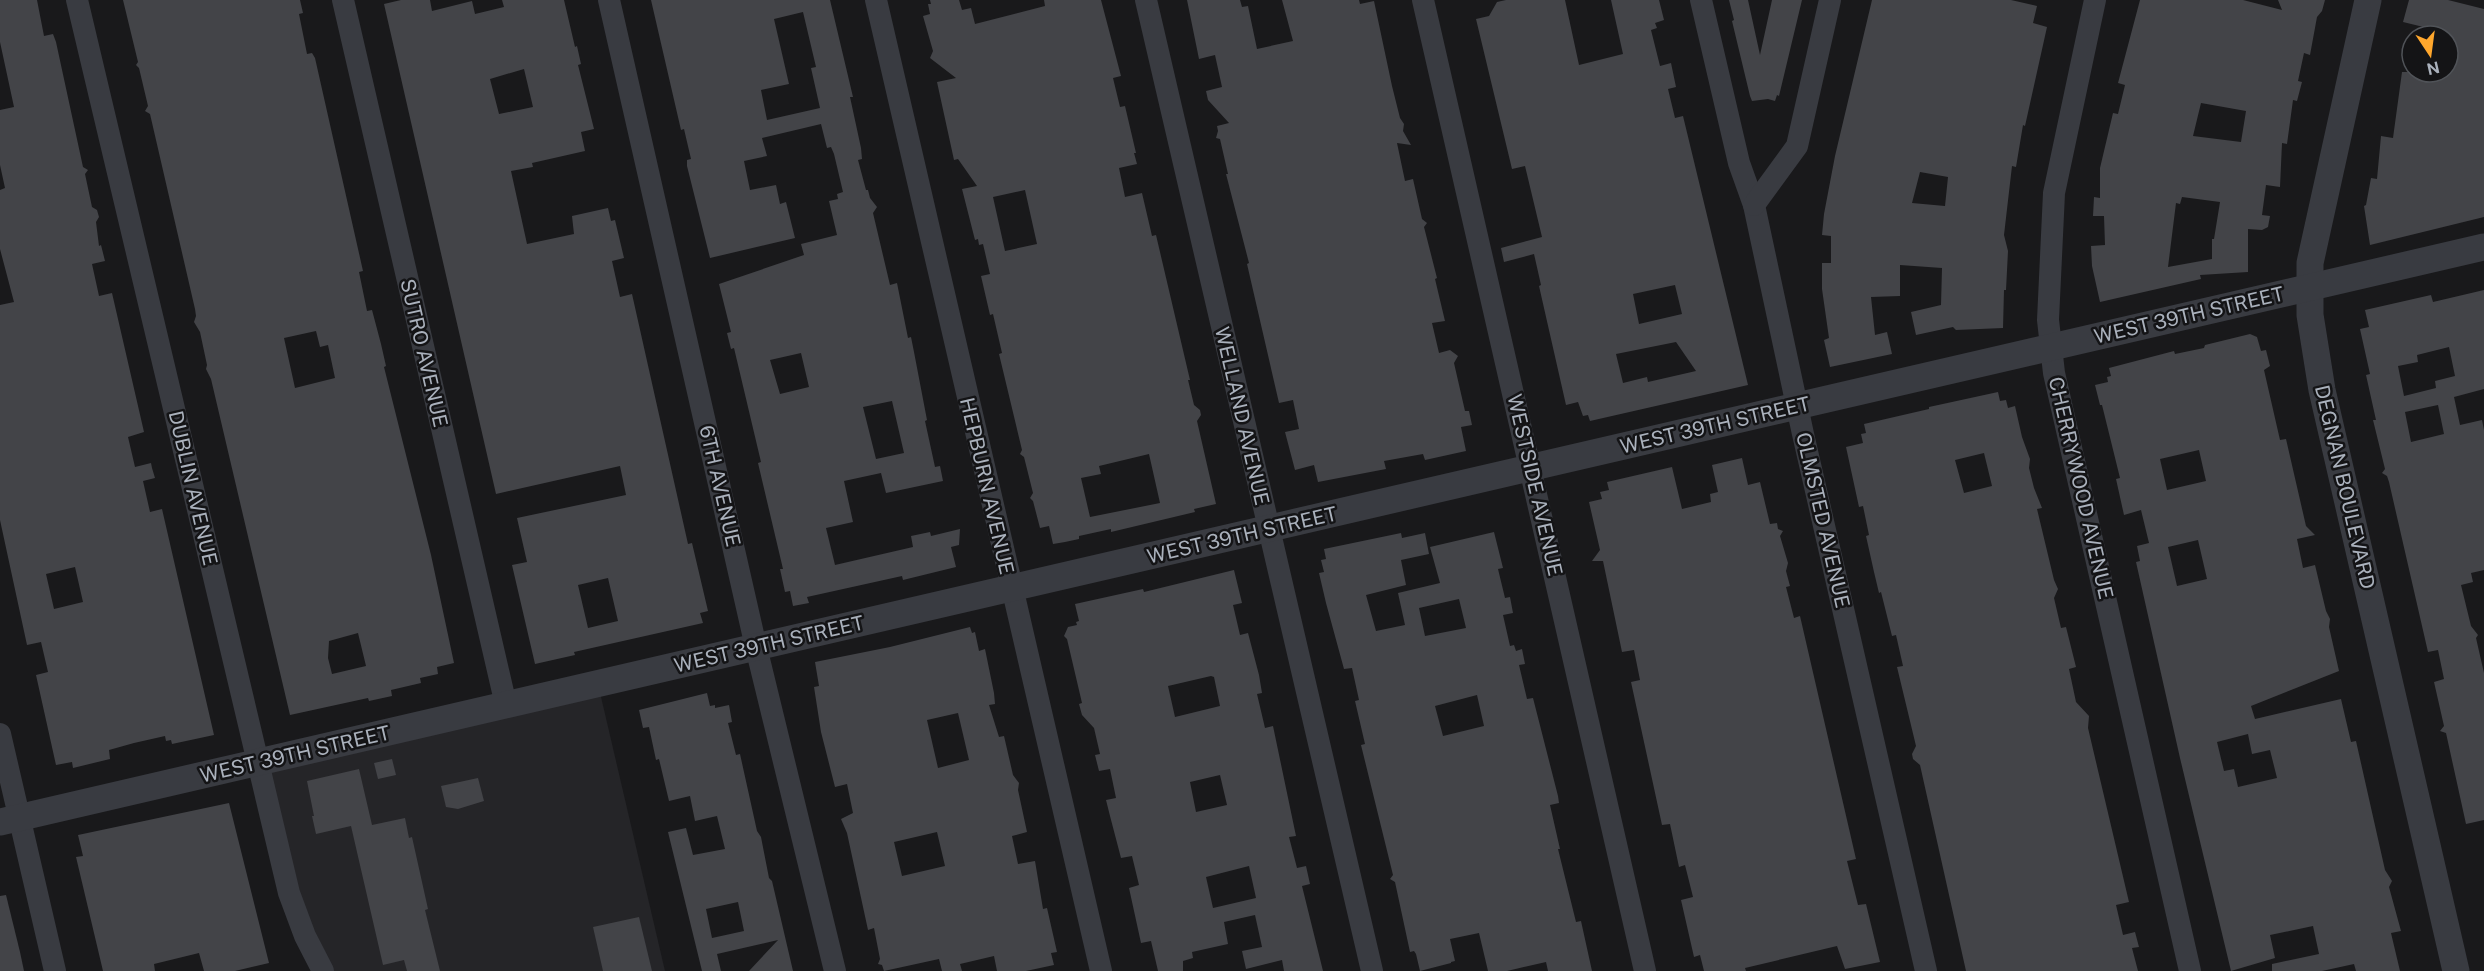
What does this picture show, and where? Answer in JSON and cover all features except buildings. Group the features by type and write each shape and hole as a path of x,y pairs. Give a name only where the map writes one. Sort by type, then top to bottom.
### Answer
{"street":[{"name":"DUBLIN AVENUE","path":"77,0 290,893 305,936 323,971"},
{"name":"SUTRO AVENUE","path":"343,0 506,705"},
{"name":"6TH AVENUE","path":"609,0 756,647 835,971"},
{"name":"HEPBURN AVENUE","path":"876,0 1010,588 1101,971"},
{"name":"WELLAND AVENUE","path":"1146,0 1372,971"},
{"name":"WESTSIDE AVENUE","path":"1423,0 1645,971"},
{"name":"OLMSTED AVENUE","path":"1701,0 1739,163 1754,205 1797,406 1926,971"},
{"path":"1754,205 1797,146 1830,0"},
{"name":"CHERRYWOOD AVENUE","path":"2095,0 2054,193 2048,320 2054,373 2190,971"},
{"name":"DEGNAN BOULEVARD","path":"2368,0 2310,263 2308,288 2310,315 2322,390 2456,971"},
{"name":"WEST 39TH STREET","path":"9,820 2484,247"},
{"path":"0,734 9,820 55,971"}],"shaded area":[{"path":"598,684 665,971 323,971 258,763"}]}
